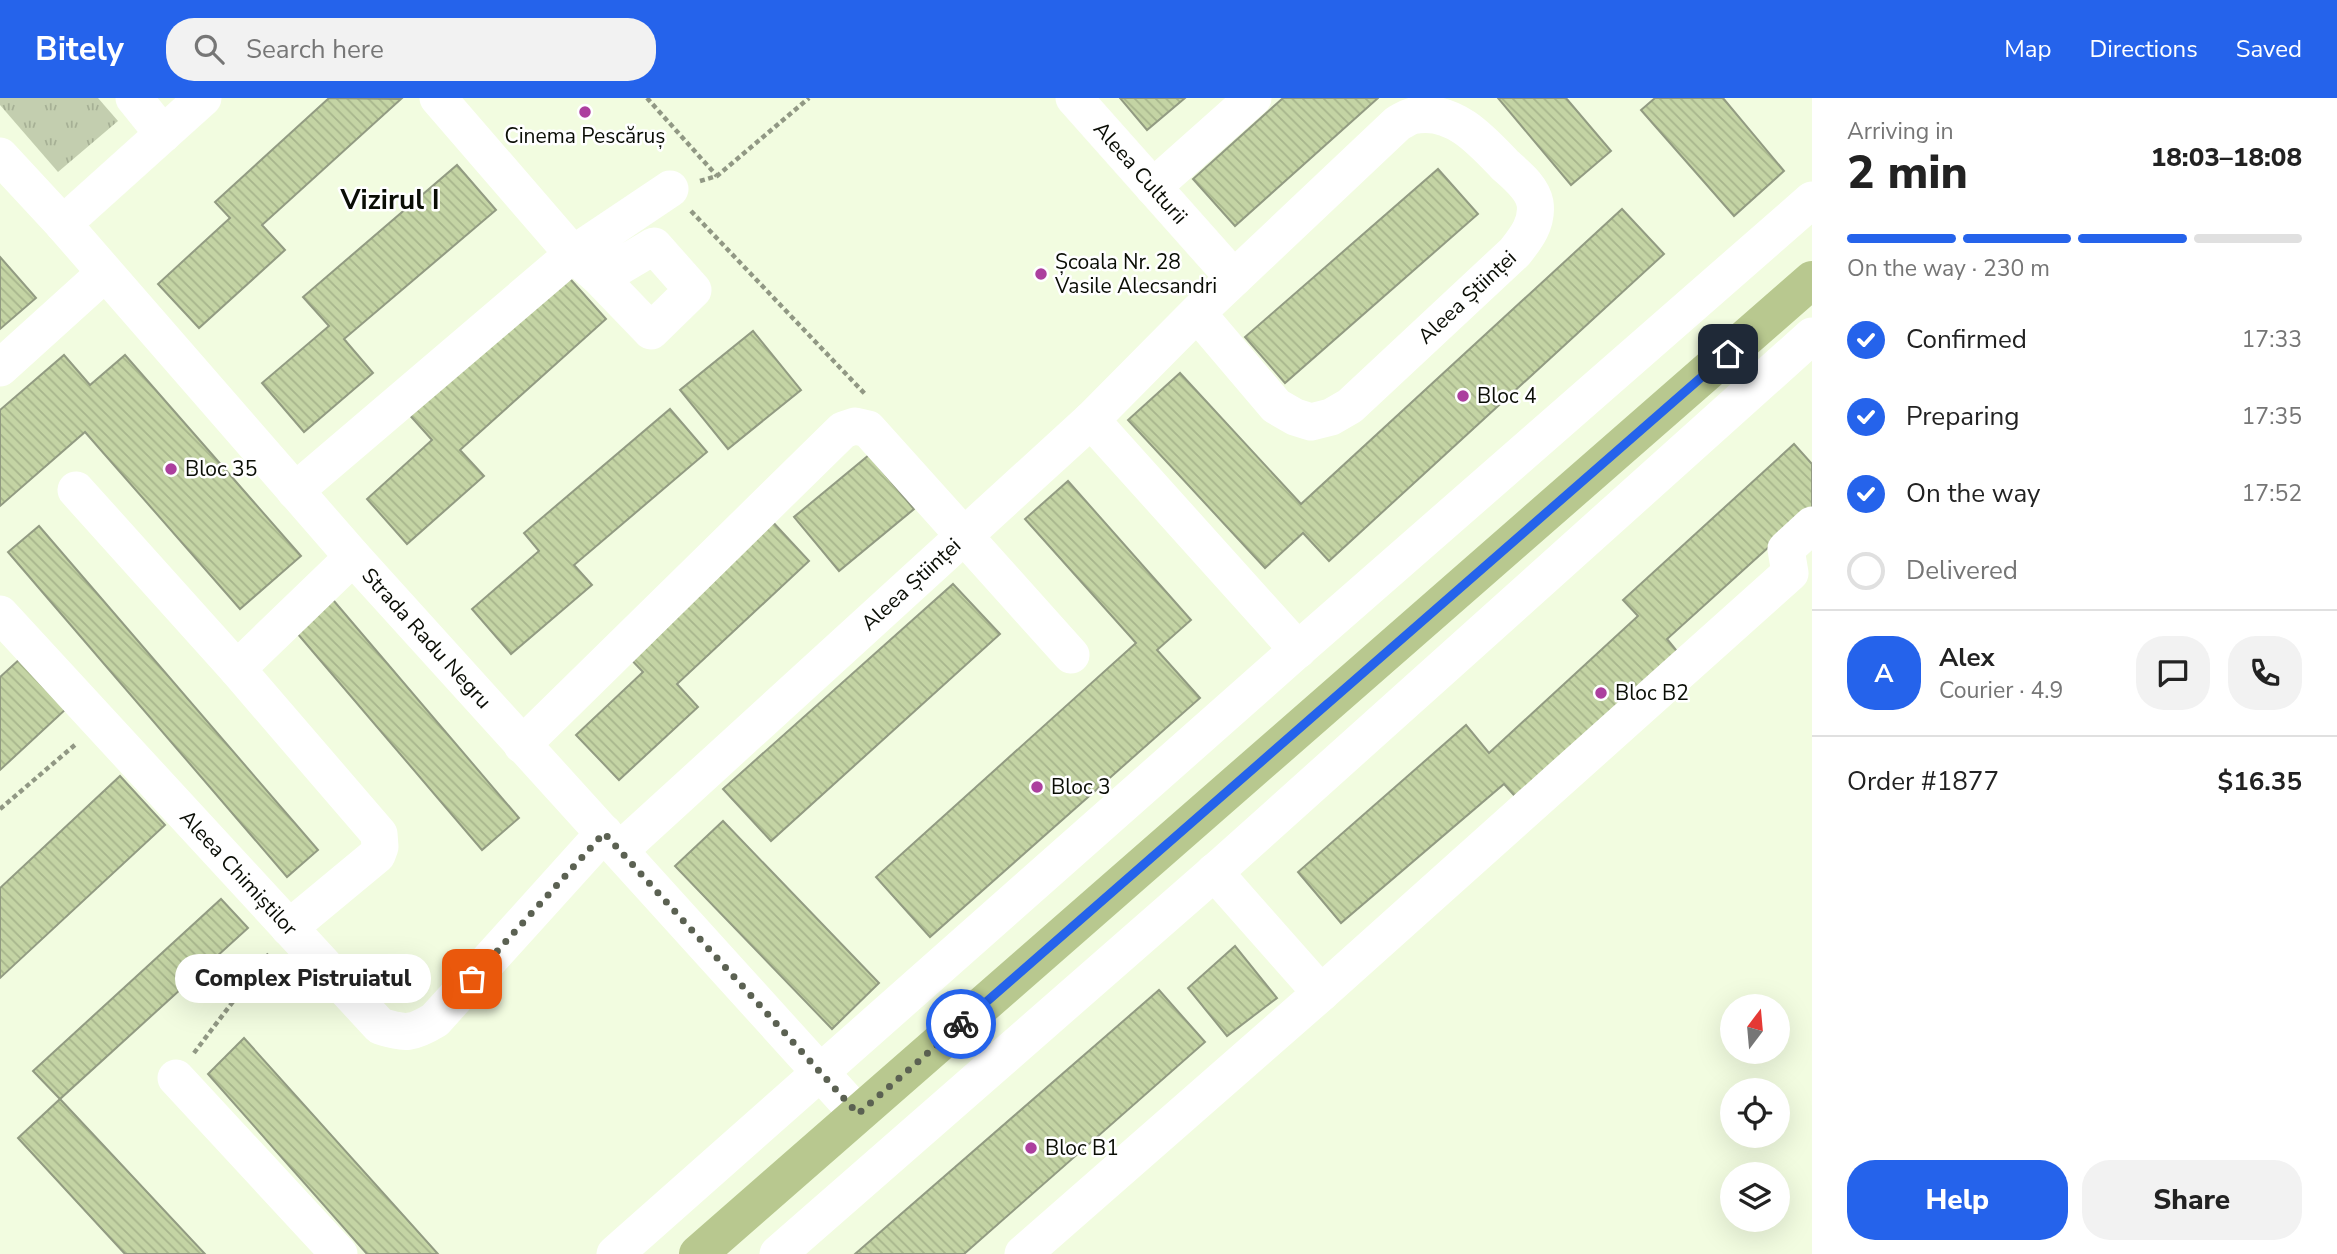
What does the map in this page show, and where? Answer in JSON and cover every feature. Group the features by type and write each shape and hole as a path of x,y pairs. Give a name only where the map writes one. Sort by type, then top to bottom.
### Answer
{"main road":[{"path":"698,1254 1812,281"}],"street":[{"path":"134,98 163,134"},
{"path":"63,223 203,98"},
{"path":"438,98 573,254 600,278"},
{"name":"Aleea Culturii","path":"1074,98 1234,278"},
{"path":"1153,187 1253,98"},
{"name":"Aleea Științei","path":"612,842 963,538 1091,420 1197,313 1398,123 1417,114 1455,122 1474,134 1529,188 1535,202 1530,233 1515,252 1350,406 1331,417 1311,422 1295,417 1276,406 1197,313"},
{"name":"Strada Radu Negru","path":"0,156 63,223 353,558 858,1114"},
{"path":"295,491 573,254 670,189"},
{"path":"615,1254 1812,200"},
{"path":"0,368 105,273"},
{"path":"778,1254 1214,872 1812,335"},
{"path":"1091,420 1298,650"},
{"path":"522,746 843,430 855,426 868,429 963,538 1071,654"},
{"path":"76,489 237,669 379,834 380,847 377,855 289,928"},
{"path":"1023,1254 1321,993 1790,573 1786,549 1812,525"},
{"path":"237,669 353,558"},
{"name":"Aleea Chimiștilor","path":"0,614 380,1026 401,1033 417,1031 435,1020 612,842"},
{"path":"1214,872 1321,993"},
{"path":"176,1077 339,1254"}],"path":[{"path":"647,98 717,176"},
{"path":"809,98 717,176 670,189 870,399"},
{"path":"0,809 100,723"},
{"path":"176,1077 289,928"}],"green space":[{"path":"0,98 98,98 118,121 58,172 0,105"}],"building":[{"path":"329,98 401,99 262,225 285,250 199,328 158,284 230,218 215,202"},
{"path":"1120,98 1185,98 1147,130"},
{"path":"1283,98 1378,98 1235,226 1193,179"},
{"path":"1498,98 1566,98 1611,151 1571,185"},
{"path":"1655,98 1723,98 1784,171 1734,216 1641,110"},
{"path":"457,165 496,210 344,339 373,373 304,432 262,383 329,326 303,297"},
{"path":"1438,169 1478,214 1285,383 1245,337"},
{"name":"Bloc 4","path":"1622,209 1664,254 1329,561 1303,533 1265,568 1128,420 1180,373 1301,504"},
{"path":"0,257 36,298 0,329"},
{"path":"563,271 606,319 460,450 484,476 407,544 367,499 432,440 406,411"},
{"path":"753,331 801,390 728,449 680,390"},
{"name":"Bloc 35","path":"64,355 90,385 125,355 301,556 240,609 85,432 0,506 0,410"},
{"path":"670,409 707,452 574,565 592,585 511,654 472,609 539,551 524,533"},
{"name":"Bloc B2","path":"1794,444 1812,464 1812,508 1667,639 1684,660 1522,804 1504,784 1341,923 1298,872 1466,725 1489,753 1638,616 1623,600"},
{"path":"869,455 914,509 839,571 794,517"},
{"name":"Bloc 3","path":"1068,481 1191,620 1157,650 1200,698 930,937 876,877 1136,643 1025,519"},
{"path":"770,519 809,561 677,684 698,707 619,780 576,735 643,672 625,653"},
{"path":"39,526 318,850 287,877 8,552"},
{"path":"953,584 1000,634 771,841 723,789"},
{"path":"328,594 519,818 482,850 291,626"},
{"path":"21,658 67,708 0,770 0,677"},
{"path":"120,776 165,825 0,978 0,888"},
{"path":"723,821 879,983 832,1029 675,866"},
{"path":"221,899 248,928 60,1099 33,1071"},
{"path":"1235,946 1277,998 1227,1036 1188,988"},
{"name":"Bloc B1","path":"1159,990 1205,1042 964,1254 855,1254"},
{"path":"244,1038 438,1254 367,1254 208,1074"},
{"path":"60,1099 205,1254 125,1254 18,1138"}],"way so far":[{"path":"472,979 604,833 858,1114 961,1024"}],"place":[{"name":"Cinema Pescăruș","path":"585,112"},
{"name":"Școala Nr. 28 Vasile Alecsandri","path":"1041,274"},
{"name":"Bloc 4","path":"1463,396"},
{"name":"Bloc 35","path":"171,469"},
{"name":"Bloc B2","path":"1601,693"},
{"name":"Bloc 3","path":"1037,787"},
{"name":"Complex Pistruiatul","path":"472,979"},
{"name":"Bloc B1","path":"1031,1148"}],"district":[{"name":"Vizirul I","path":"390,200"}],"route":[{"path":"961,1024 1728,354"}]}
